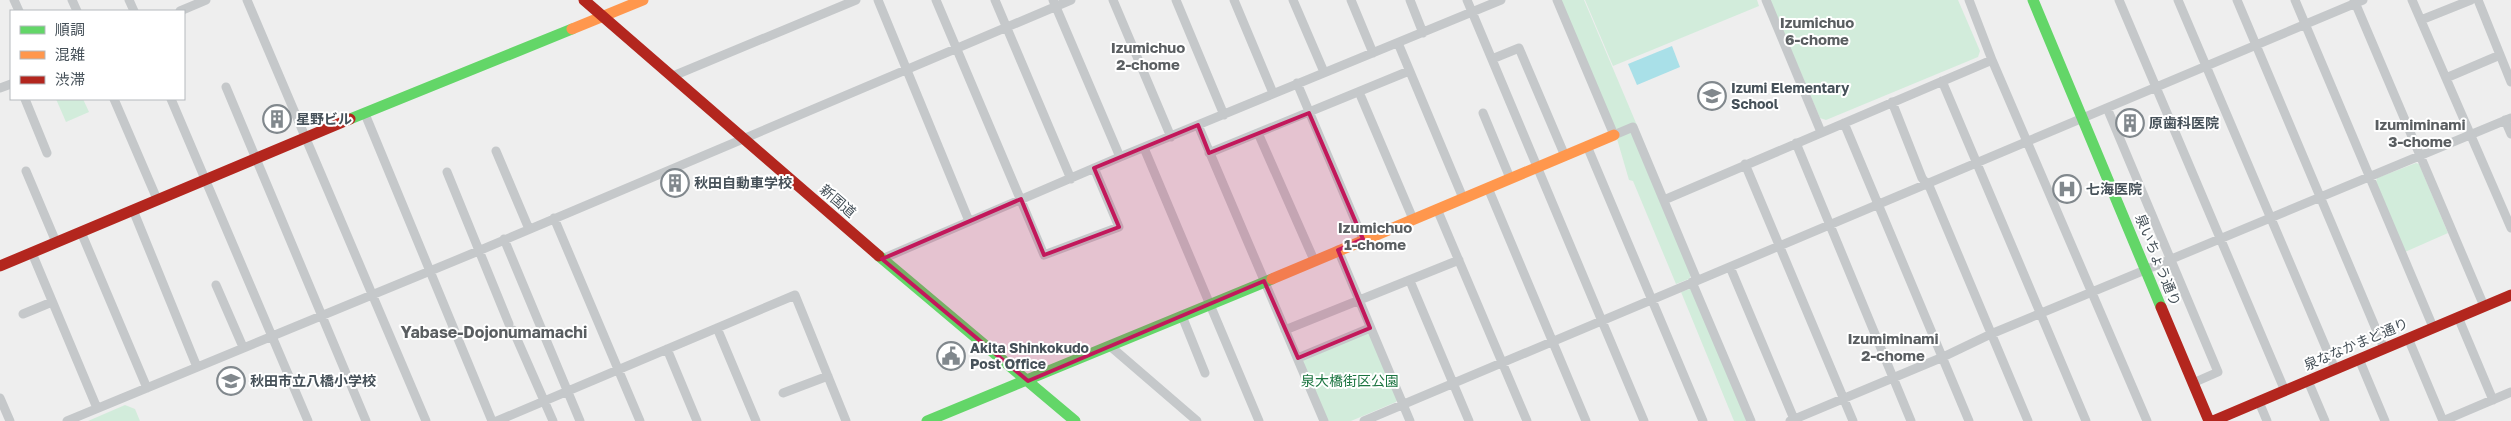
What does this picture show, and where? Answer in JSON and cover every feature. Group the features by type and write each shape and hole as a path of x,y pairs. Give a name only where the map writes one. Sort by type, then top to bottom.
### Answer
{"street":[{"path":"189,3 206,0"},
{"path":"247,0 426,421"},
{"name":"新国道","path":"584,0 882,259 1075,421"},
{"path":"0,266 256,157 643,0"},
{"path":"673,76 856,0"},
{"path":"878,0 969,221"},
{"path":"936,0 1044,256 1119,227 1094,168"},
{"path":"995,0 1071,178"},
{"path":"67,421 745,139 1006,28 1054,3 1072,0"},
{"path":"1112,0 1172,137"},
{"path":"1176,0 1224,115"},
{"path":"1234,0 1273,93"},
{"path":"1293,0 1324,72"},
{"path":"1351,0 1373,53"},
{"path":"1410,0 1423,33"},
{"path":"1467,0 1644,421"},
{"path":"882,259 1120,157 1501,0"},
{"path":"1557,0 1614,135"},
{"path":"1766,0 1821,132"},
{"path":"1969,0 2026,141 2147,421"},
{"name":"泉いちょう通り","path":"2033,0 2209,421"},
{"path":"2119,0 2285,391"},
{"path":"2178,0 2335,369"},
{"path":"2237,0 2384,348"},
{"path":"2295,0 2433,327"},
{"path":"2412,0 2511,228"},
{"path":"2421,20 2471,0"},
{"path":"2478,0 2511,82"},
{"path":"1364,421 2357,1 2419,156 2484,306"},
{"path":"1054,3 1120,157"},
{"path":"1398,43 1463,198"},
{"path":"1492,58 1519,48 1565,156"},
{"path":"2446,78 2500,55"},
{"path":"1664,200 1992,60"},
{"path":"1209,153 1409,71"},
{"path":"1942,81 1975,163 1980,167 2086,421"},
{"path":"1297,83 1363,239"},
{"path":"226,87 366,421"},
{"path":"1359,92 1413,219"},
{"path":"24,100 47,153"},
{"path":"114,100 157,199"},
{"path":"171,100 308,421"},
{"path":"1892,102 1925,184 1930,188 2028,421"},
{"path":"2107,108 2218,372 2193,383"},
{"path":"1483,113 1510,178"},
{"path":"365,114 492,421"},
{"path":"1730,267 1792,420 1943,357 2091,292 2146,271 2508,119 2511,134"},
{"path":"1844,123 1969,421"},
{"path":"1198,125 1324,421"},
{"path":"927,421 1028,381 1633,127 1664,200 1694,281 1751,421"},
{"path":"1258,133 1314,260"},
{"path":"1796,143 1911,421"},
{"path":"1587,146 1702,421"},
{"path":"1144,148 1259,421"},
{"path":"496,152 530,229"},
{"path":"1745,164 1853,421"},
{"path":"26,171 56,242"},
{"path":"447,172 552,421"},
{"path":"1488,188 1586,421"},
{"path":"1438,209 1527,421"},
{"path":"133,210 197,367"},
{"path":"554,218 640,421"},
{"path":"81,232 148,388"},
{"path":"504,239 580,421"},
{"path":"1338,250 1410,421"},
{"path":"32,253 97,408"},
{"path":"1285,330 1459,260"},
{"path":"1410,281 1469,421"},
{"path":"216,285 243,347"},
{"path":"497,421 795,295 846,421"},
{"name":"泉ななかまど通り","path":"2213,421 2511,295"},
{"path":"22,314 52,302"},
{"path":"1182,316 1205,373"},
{"path":"2458,317 2493,400"},
{"path":"717,328 756,421"},
{"path":"1298,358 1370,328"},
{"path":"2408,338 2443,421 2511,392"},
{"path":"1110,346 1197,421"},
{"path":"667,349 698,421"},
{"path":"2359,359 2385,421"},
{"path":"783,393 828,376"},
{"path":"2308,381 2325,421"},
{"path":"0,398 10,421"},
{"path":"2258,402 2267,421"}],"highlighted area":[{"path":"1309,113 1363,239 1338,250 1370,328 1298,358 1264,281 1028,381 882,259 1021,199 1044,255 1119,227 1094,168 1198,125 1209,153"}],"green space":[{"path":"1561,0 1584,0 1636,123 1694,270 1689,279 1676,284 1633,181 1629,180 1615,132"},
{"path":"1585,0 1757,0 1759,6 1613,66"},
{"path":"1770,0 1958,0 1980,51 1978,57 1826,120 1820,118"},
{"path":"56,100 83,100 89,112 66,122"},
{"path":"2416,163 2419,164 2448,233 2405,252 2376,182 2377,178"},
{"path":"1692,288 1747,421 1734,421 1681,292"},
{"name":"泉大橋街区公園","path":"1367,333 1370,335 1398,399 1396,402 1351,421 1326,421 1302,363 1304,359"},
{"path":"125,405 135,409 140,421 88,421"}],"water":[{"path":"1672,46 1680,67 1637,85 1628,64"}],"traffic: fast":[{"path":"2033,0 2161,307"},
{"path":"350,119 572,29"},
{"path":"879,256 1075,421"},
{"path":"927,421 1272,279"}],"traffic: slow":[{"path":"572,29 643,0"},
{"path":"1272,279 1614,135"}],"traffic: jam":[{"path":"584,0 879,256"},
{"path":"0,266 350,119"},
{"path":"2213,421 2511,295"},
{"path":"2161,307 2209,421"}],"place":[{"name":"Izumi Elementary School","path":"1712,96"},
{"name":"星野ビル","path":"277,119"},
{"name":"原歯科医院","path":"2130,123"},
{"name":"秋田自動車学校","path":"675,183"},
{"name":"七海医院","path":"2067,189"},
{"name":"Akita Shinkokudo Post Office","path":"951,356"},
{"name":"秋田市立八橋小学校","path":"231,381"}],"district":[{"name":"Izumichuo 6-chome","path":"1817,32"},
{"name":"Izumichuo 2-chome","path":"1148,56"},
{"name":"Izumiminami 3-chome","path":"2420,134"},
{"name":"Izumichuo 1-chome","path":"1375,236"},
{"name":"Yabase-Dojonumamachi","path":"494,332"},
{"name":"Izumiminami 2-chome","path":"1893,348"}]}
